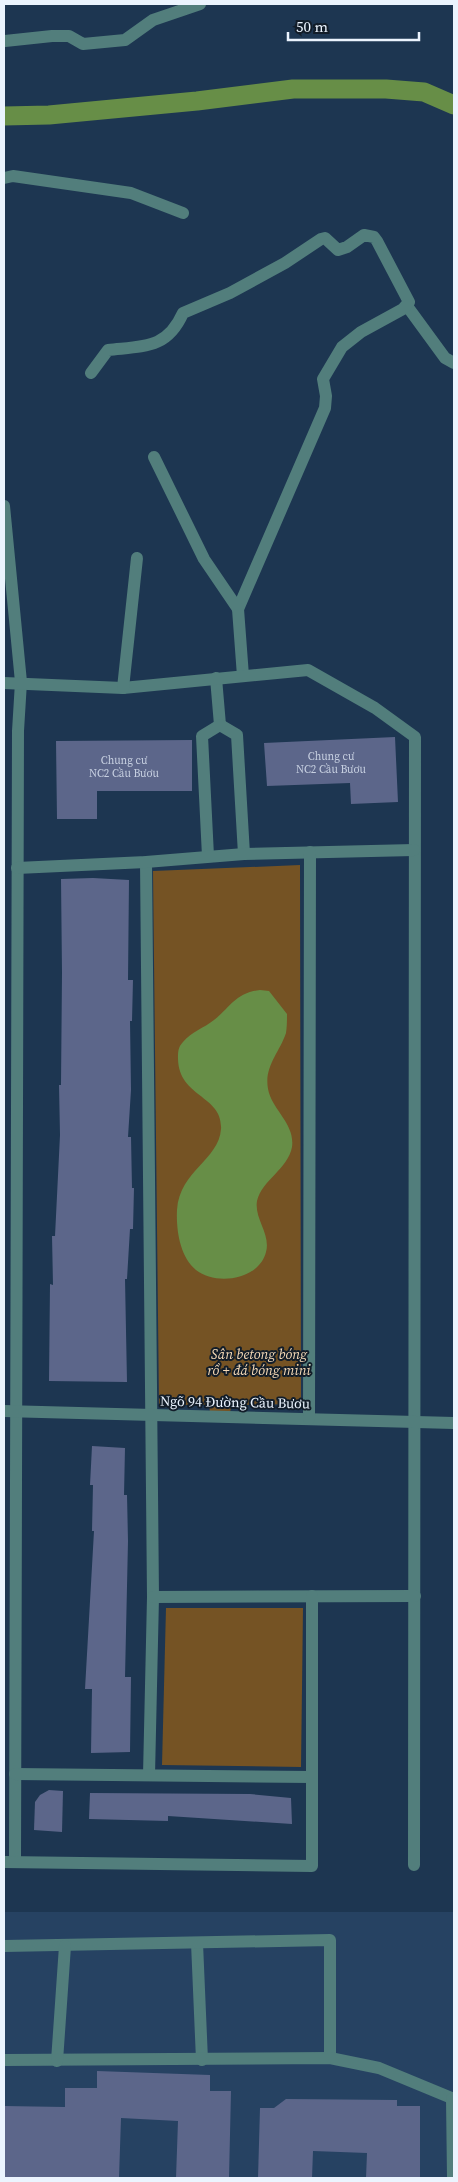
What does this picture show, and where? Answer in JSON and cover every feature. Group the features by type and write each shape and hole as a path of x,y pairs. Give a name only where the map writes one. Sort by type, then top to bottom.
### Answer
{"street":[{"path":"5,42 52,36 69,36 83,44 125,40 154,20 200,4"},
{"path":"4,178 13,176 131,194 183,213"},
{"path":"91,373 108,350 144,346 164,340 177,326 183,312 230,293 325,238 334,247 342,250 364,235 374,237 408,298 407,306 445,358 454,363"},
{"path":"243,676 238,609 324,408 326,396 323,379 342,347 361,332 407,306"},
{"path":"154,457 204,559 238,609"},
{"path":"4,506 21,682 18,731 10,1411 10,1698 15,1774 9,1862 312,1866 312,1596"},
{"path":"123,688 137,558"},
{"path":"4,683 21,682 123,688 308,670 375,708 415,737 416,1422 414,1865"},
{"path":"216,678 220,725"},
{"path":"220,725 237,735 244,854"},
{"path":"208,856 202,736 220,725"},
{"path":"17,868 146,862 244,854 414,850"},
{"path":"309,1419 310,852"},
{"path":"146,862 152,1415 152,1597 149,1775"},
{"name":"Ngõ 94 Đường Cầu Bươu","path":"10,1411 454,1422"},
{"path":"152,1597 415,1596"},
{"path":"15,1774 312,1777"},
{"path":"4,1946 330,1940 330,2058"},
{"path":"197,1943 202,2060"},
{"path":"58,2061 65,1946"},
{"path":"4,2060 330,2058 379,2068 453,2099 453,2178"}],"shaded area":[{"path":"260,990 269,991 287,1014 286,1033 269,1069 267,1084 272,1100 291,1132 292,1147 286,1162 264,1187 257,1201 258,1214 267,1245 262,1261 255,1269 236,1278 214,1278 196,1270 186,1258 178,1234 177,1210 185,1185 219,1140 220,1118 209,1102 185,1082 180,1072 178,1052 186,1039 214,1020 239,997"},
{"path":"4,1912 454,1912 454,2178 4,2178"}],"green space":[{"name":"Sân betong bóng rổ + đá bóng mini","path":"300,865 301,1404 232,1405 230,1412 210,1412 209,1405 159,1405 153,871"},
{"path":"166,1608 303,1608 301,1767 162,1765"}],"building":[{"path":"395,737 398,802 351,804 350,783 267,786 264,743"},
{"path":"192,740 192,791 97,791 97,819 57,819 56,741"},
{"path":"61,879 129,880 128,980 133,980 132,1021 130,1021 131,1090 128,1137 131,1137 132,1188 134,1188 133,1229 130,1229 127,1279 125,1279 127,1382 49,1381 50,1284 53,1285 52,1236 55,1236 60,1135"},
{"path":"92,1446 125,1448 124,1495 127,1495 128,1541 125,1677 131,1677 130,1752 91,1753 92,1689 85,1689 94,1531 92,1531 93,1485 90,1485"},
{"path":"49,1790 63,1791 62,1832 34,1830 35,1802 40,1795"},
{"path":"90,1793 250,1794 291,1798 292,1824 168,1816 168,1821 89,1819"},
{"path":"97,2071 210,2075 210,2091 231,2091 229,2178 176,2178 178,2121 121,2118 119,2178 4,2178 4,2106 65,2107 65,2088 97,2088"},
{"path":"286,2099 397,2100 397,2106 420,2106 420,2178 366,2178 367,2153 313,2151 312,2178 258,2178 260,2108 274,2108"}],"waterway":[{"path":"4,116 49,115 197,101 293,89 386,89 424,92 454,105"}]}
